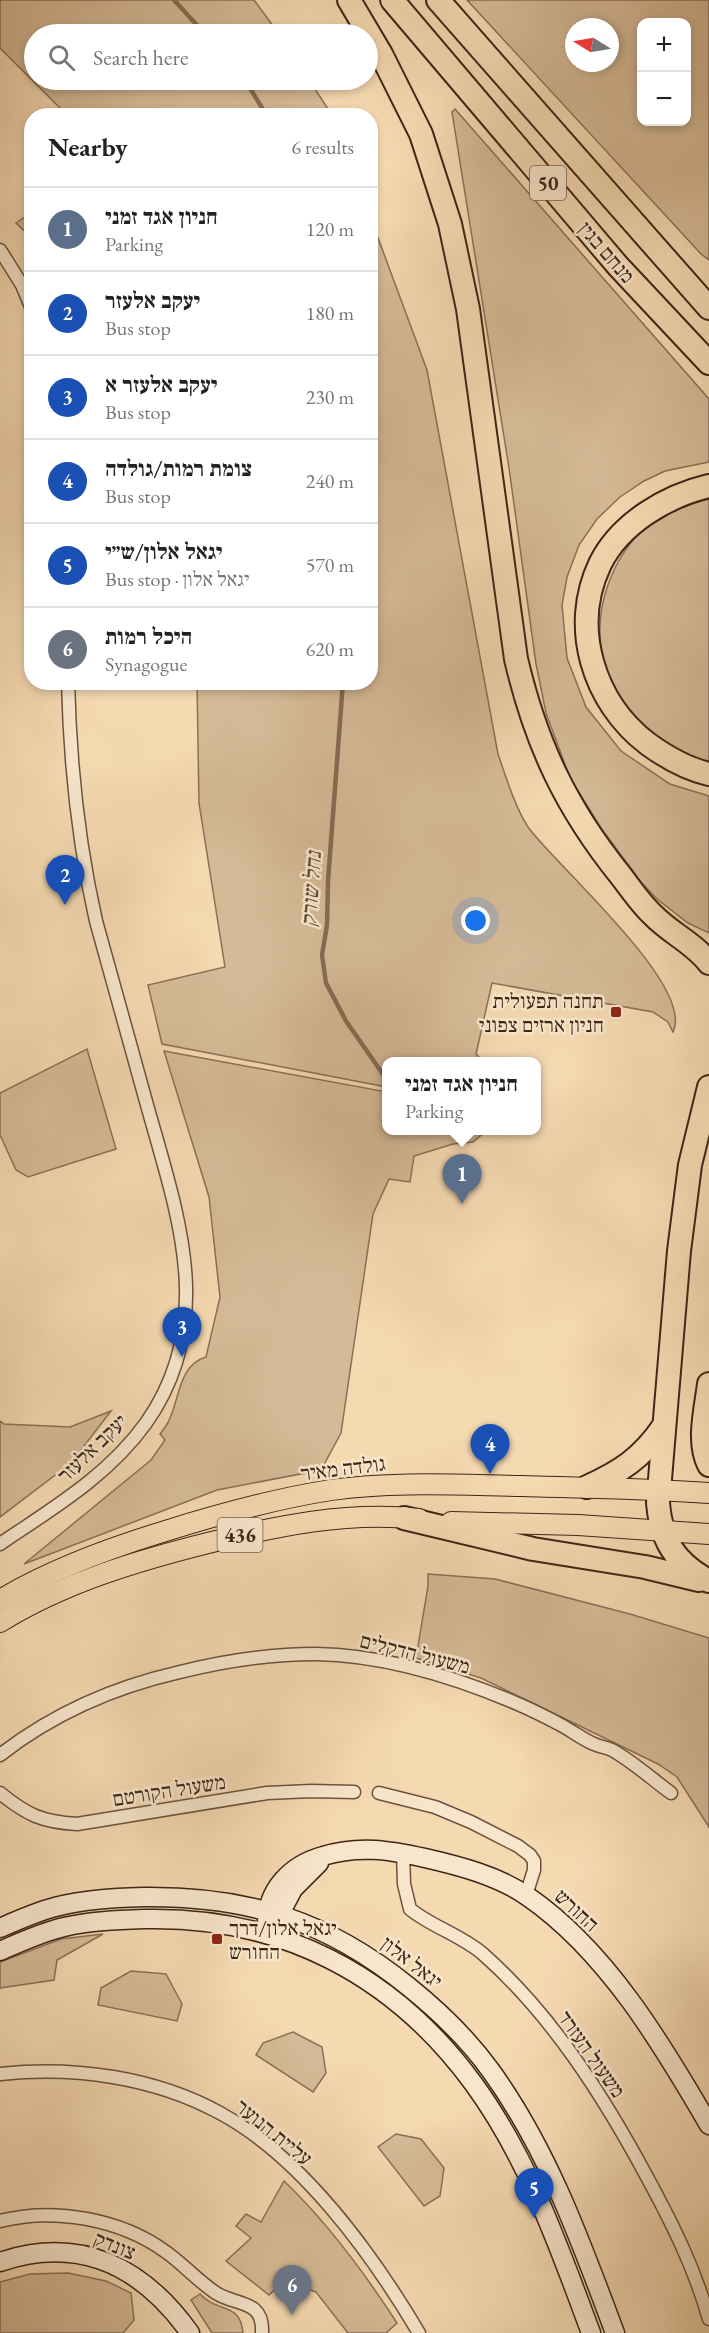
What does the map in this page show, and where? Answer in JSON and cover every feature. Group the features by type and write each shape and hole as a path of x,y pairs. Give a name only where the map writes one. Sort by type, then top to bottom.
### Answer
{"highway":[{"path":"349,0 363,24"},
{"name":"מנחם בגין","path":"392,0 618,266 709,363"},
{"name":"מנחם בגין","path":"438,0 707,305"},
{"path":"378,49 421,134 450,224 468,309 516,659 526,705 544,752 592,841 653,916 693,946 709,963"},
{"path":"709,486 660,503 642,516 617,540 601,562 591,591 586,619 589,654 599,685 625,724 661,754 686,767 709,774"},
{"path":"709,1087 690,1165 679,1251 658,1488 661,1530 673,1552 683,1563 709,1582"},
{"path":"709,1384 703,1442 704,1454 709,1465"},
{"path":"586,1487 619,1471 639,1457 663,1427"},
{"path":"404,1518 533,1549 655,1569 709,1582"}],"main road":[{"name":"גולדה מאיר","path":"0,1600 35,1581 117,1546 240,1509 332,1490 396,1486 586,1487 658,1488 709,1493"},
{"name":"436","path":"0,1622 98,1575 177,1551 294,1524 363,1516 467,1523 578,1525 709,1534"}],"street":[{"path":"0,250 24,290"},
{"name":"יעקב אלעזר","path":"0,1544 65,1501 94,1478 146,1423 166,1389 180,1350 187,1306 185,1257 174,1201 87,882 75,801 68,690"},
{"name":"משעול הדקלים","path":"0,1755 20,1739 63,1713 107,1694 165,1675 217,1663 268,1656 316,1654 370,1659 413,1668 451,1679 516,1704 595,1745 611,1749 671,1793"},
{"name":"משעול הקורטם","path":"0,1793 21,1810 51,1823 77,1824 267,1793 354,1792"},
{"path":"379,1793 435,1807 518,1846 534,1861 534,1870 526,1895"},
{"name":"החורש","path":"268,1934 274,1913 293,1889 315,1866 333,1853 365,1848 403,1853 458,1865 494,1879 526,1895 556,1918 613,1979 659,2041 709,2125"},
{"name":"משעול העזרד","path":"403,1853 404,1884 410,1909 436,1926 461,1937 482,1953 505,1976 555,2032 610,2112 677,2233 691,2265 709,2319"},
{"name":"יגאל אלון","path":"0,1928 56,1906 78,1902 126,1898 207,1899 274,1913 357,1947 417,1993 469,2042 502,2088 550,2172 587,2258 615,2333"},
{"name":"יגאל אלון","path":"0,1951 62,1927 81,1923 127,1920 205,1921 234,1925 268,1934 321,1954 345,1966 403,2010 452,2056 484,2100 531,2182 591,2333"},
{"name":"עליית הנוער","path":"0,2074 42,2071 129,2079 193,2100 221,2114 248,2131 277,2154 329,2207 357,2240 419,2333"},
{"path":"0,2221 17,2216 47,2215 79,2218 107,2224 142,2237 165,2251 216,2293 254,2308 261,2319 262,2333"},
{"name":"צונדק","path":"0,2262 43,2252 65,2252 100,2259 121,2268 152,2289 169,2305 190,2333"}],"shaded area":[{"path":"0,0 254,0 272,24 24,24 24,72 0,48"},
{"path":"467,0 709,0 709,260 701,254"},
{"path":"42,90 316,90 327,108 60,108"},
{"path":"455,109 709,399 709,462 665,471 644,481 620,497 597,519 579,545 567,577 562,605 567,658 586,707 621,751 670,784 709,796 709,933 688,923 657,899 641,882 601,828 570,778 546,713 536,664 509,468 452,112"},
{"path":"24,218 24,230 16,223"},
{"path":"378,238 427,370 498,754 511,792 528,827 619,926 664,986 674,1012 673,1032 668,1022 653,1012 492,983 476,1054 479,1057 382,1057 382,1086 162,1044 148,985 225,967 199,803 197,690 378,690"},
{"path":"709,499 709,764 685,755 653,734 621,700 610,680 603,657 600,634 601,611 607,589 615,567 628,548 661,514 684,504"},
{"path":"87,1049 116,1149 28,1177 16,1170 0,1135 0,1093"},
{"path":"164,1051 382,1091 382,1135 481,1135 473,1142 453,1144 414,1156 410,1182 389,1179 373,1214 341,1433 321,1470 217,1490 24,1564 151,1460 165,1440 160,1434 169,1420 185,1374 197,1361 206,1357 220,1297 209,1197"},
{"path":"111,1411 71,1463 0,1517 0,1421 4,1424 70,1427"},
{"path":"428,1574 495,1579 630,1614 709,1638 709,1827 677,1777 658,1764 481,1678 416,1658"},
{"path":"103,1934 57,1960 54,1980 0,1988 0,1962 61,1939"},
{"path":"131,1971 166,1974 182,2004 177,2021 98,2005 101,1988"},
{"path":"293,2032 322,2047 326,2073 313,2092 256,2055 263,2043"},
{"path":"396,2134 421,2139 444,2168 440,2196 424,2206 378,2147"},
{"path":"284,2181 330,2231 397,2323 386,2333 348,2333 316,2292 285,2280 269,2295 226,2261 251,2238 236,2226 246,2214 261,2222"},
{"path":"68,2273 106,2281 131,2293 134,2320 123,2333 0,2333 0,2282 30,2274"},
{"path":"200,2294 238,2316 243,2333 212,2333 191,2300"}],"waterway":[{"name":"נחל שורק","path":"174,0 196,24"},
{"name":"נחל שורק","path":"251,90 262,108"},
{"name":"נחל שורק","path":"342,690 328,881 327,925 322,955 326,983 346,1021 382,1073"}],"place":[{"name":"יעקב אלעזר","path":"65,905"},
{"name":"תחנה תפעולית חניון ארזים צפוני","path":"616,1012"},
{"name":"חניון אגד זמני","path":"462,1204"},
{"name":"יעקב אלעזר א","path":"182,1357"},
{"name":"צומת רמות/גולדה","path":"490,1474"},
{"name":"יגאל אלון/דרך החורש","path":"217,1939"},
{"name":"יגאל אלון/ש״י","path":"534,2218"},
{"name":"היכל רמות","path":"292,2315"}]}
